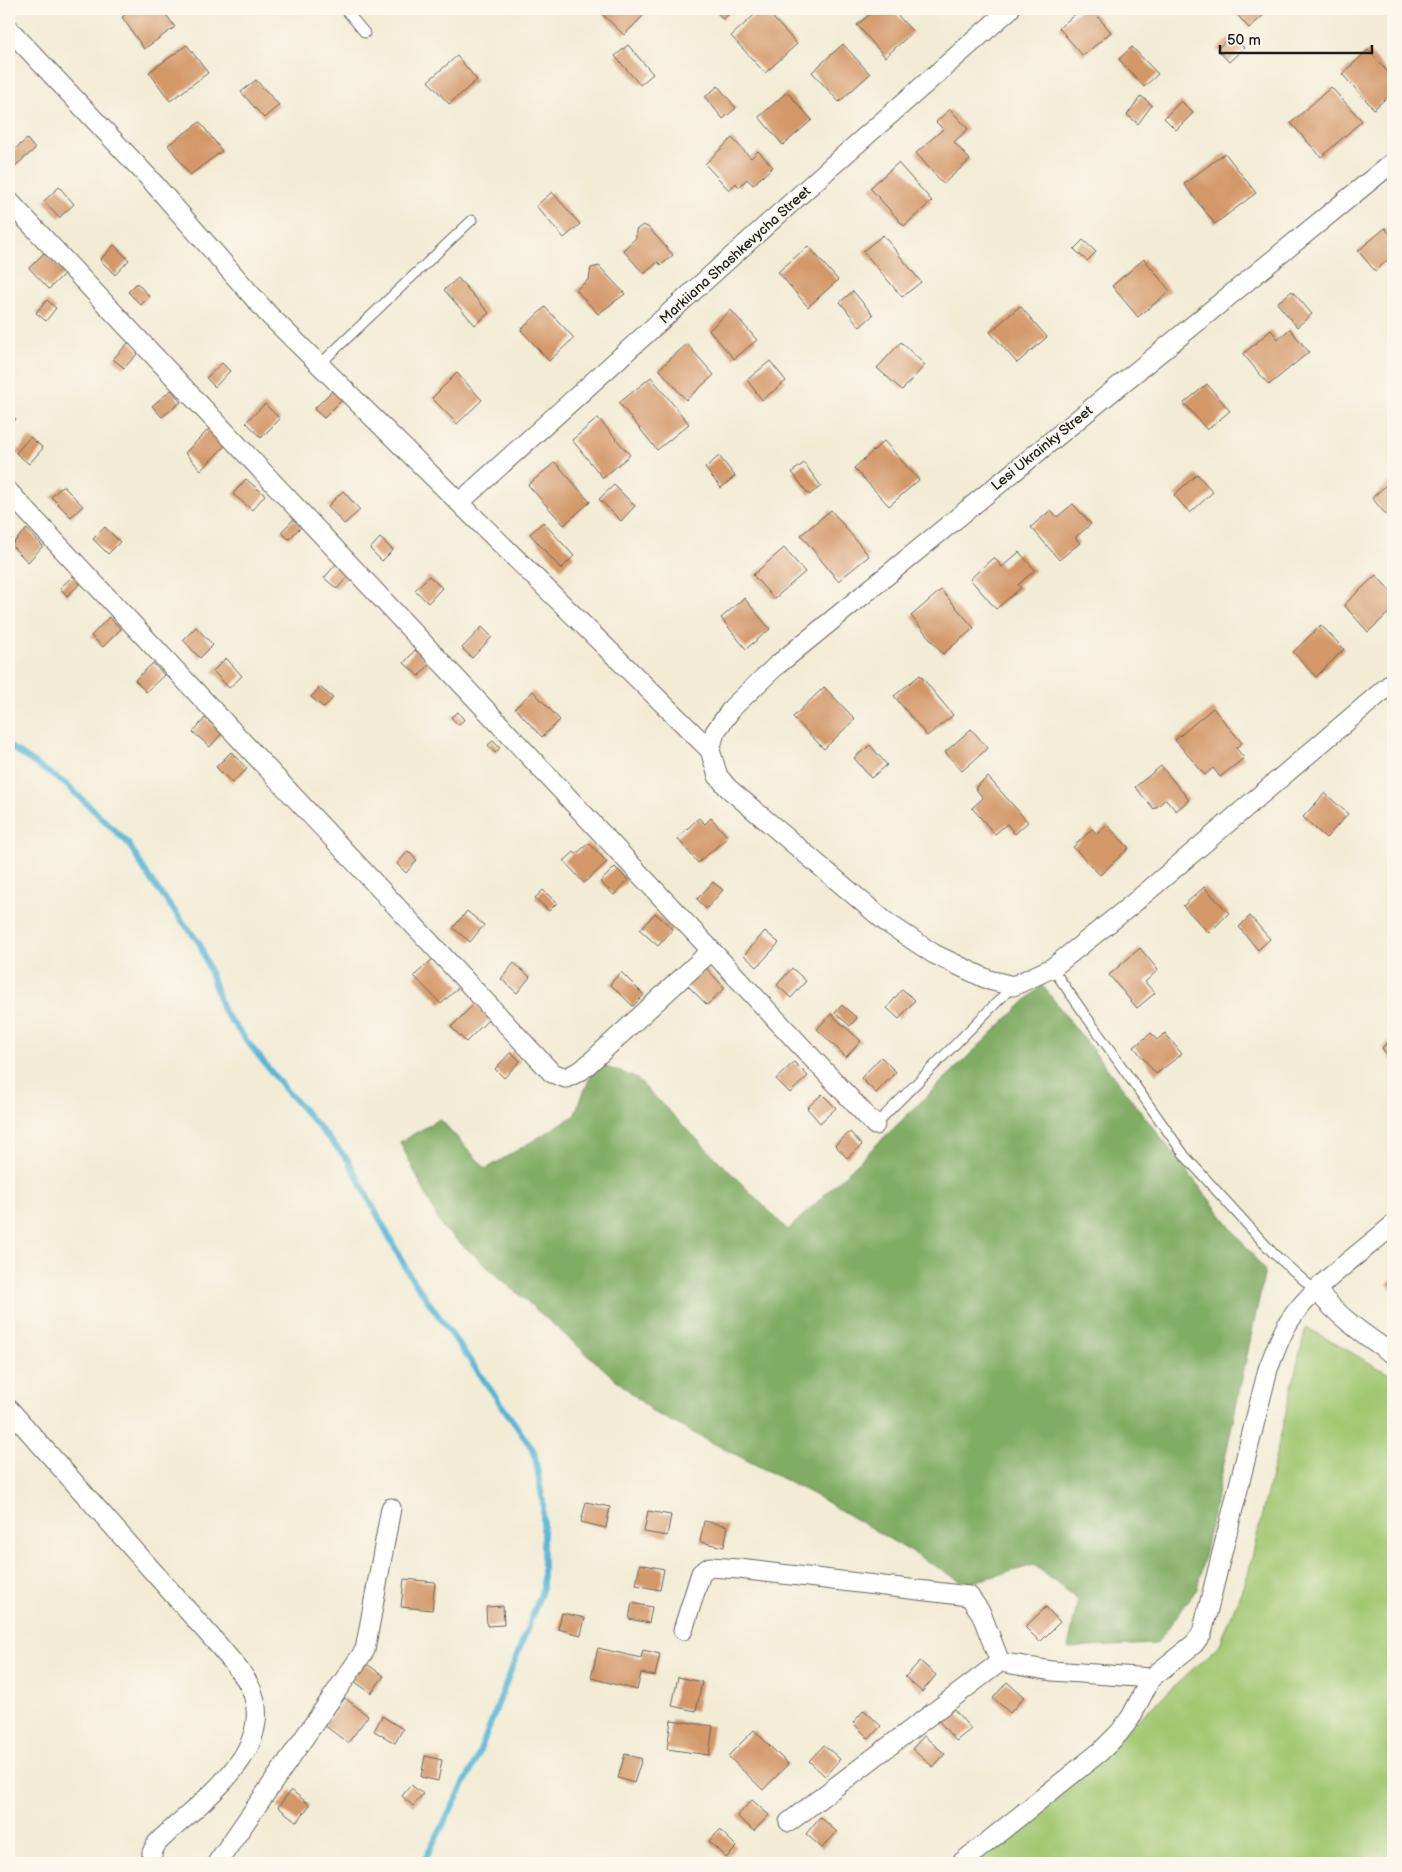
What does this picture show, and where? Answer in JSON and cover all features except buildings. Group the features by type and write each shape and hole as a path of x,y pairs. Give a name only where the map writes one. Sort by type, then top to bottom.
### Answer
{"street":[{"name":"Markiiana Shashkevycha Street","path":"460,502 826,171 1010,9"},
{"path":"9,28 149,178 268,314 710,750 718,776 728,788 886,922 934,954 989,980 1014,986 1052,968 1129,907 1393,682"},
{"name":"Lesi Ukrainky Street","path":"710,750 715,732 733,707 776,666 1393,162"},
{"path":"9,201 875,1125"},
{"path":"9,492 552,1073 566,1078 582,1070 711,951"},
{"path":"961,1863 1114,1739 1131,1717 1151,1678 1194,1644 1202,1634 1268,1369 1278,1341 1291,1319 1317,1291 1393,1225"},
{"path":"1317,1291 1335,1312 1353,1327 1393,1354"},
{"path":"9,1409 220,1646 246,1680 252,1693 256,1710 255,1725 235,1767 211,1795 157,1843 152,1852 152,1863"},
{"path":"217,1863 365,1650 391,1508"},
{"path":"683,1630 701,1573 710,1568 739,1568 969,1596 981,1613 1000,1662"},
{"path":"789,1822 1000,1662 1052,1671 1151,1678"}],"lane":[{"path":"345,9 365,32"},
{"path":"319,366 472,220"},
{"path":"1052,968 1184,1156 1273,1253 1317,1291"},
{"path":"875,1125 1014,986"}],"green space":[{"path":"1042,985 1265,1271 1197,1589 1156,1644 1068,1648 1078,1600 1034,1565 966,1584 816,1496 653,1412 442,1227 400,1142 440,1119 486,1169 574,1116 596,1063 636,1078 788,1230"},
{"path":"1306,1327 1393,1376 1393,1863 967,1863 1090,1764 1220,1644 1248,1574"}],"waterway":[{"path":"9,746 67,785 128,843 152,882 200,944 224,1012 284,1088 348,1160 409,1274 534,1451 543,1502 543,1588 476,1761 423,1863"}]}
